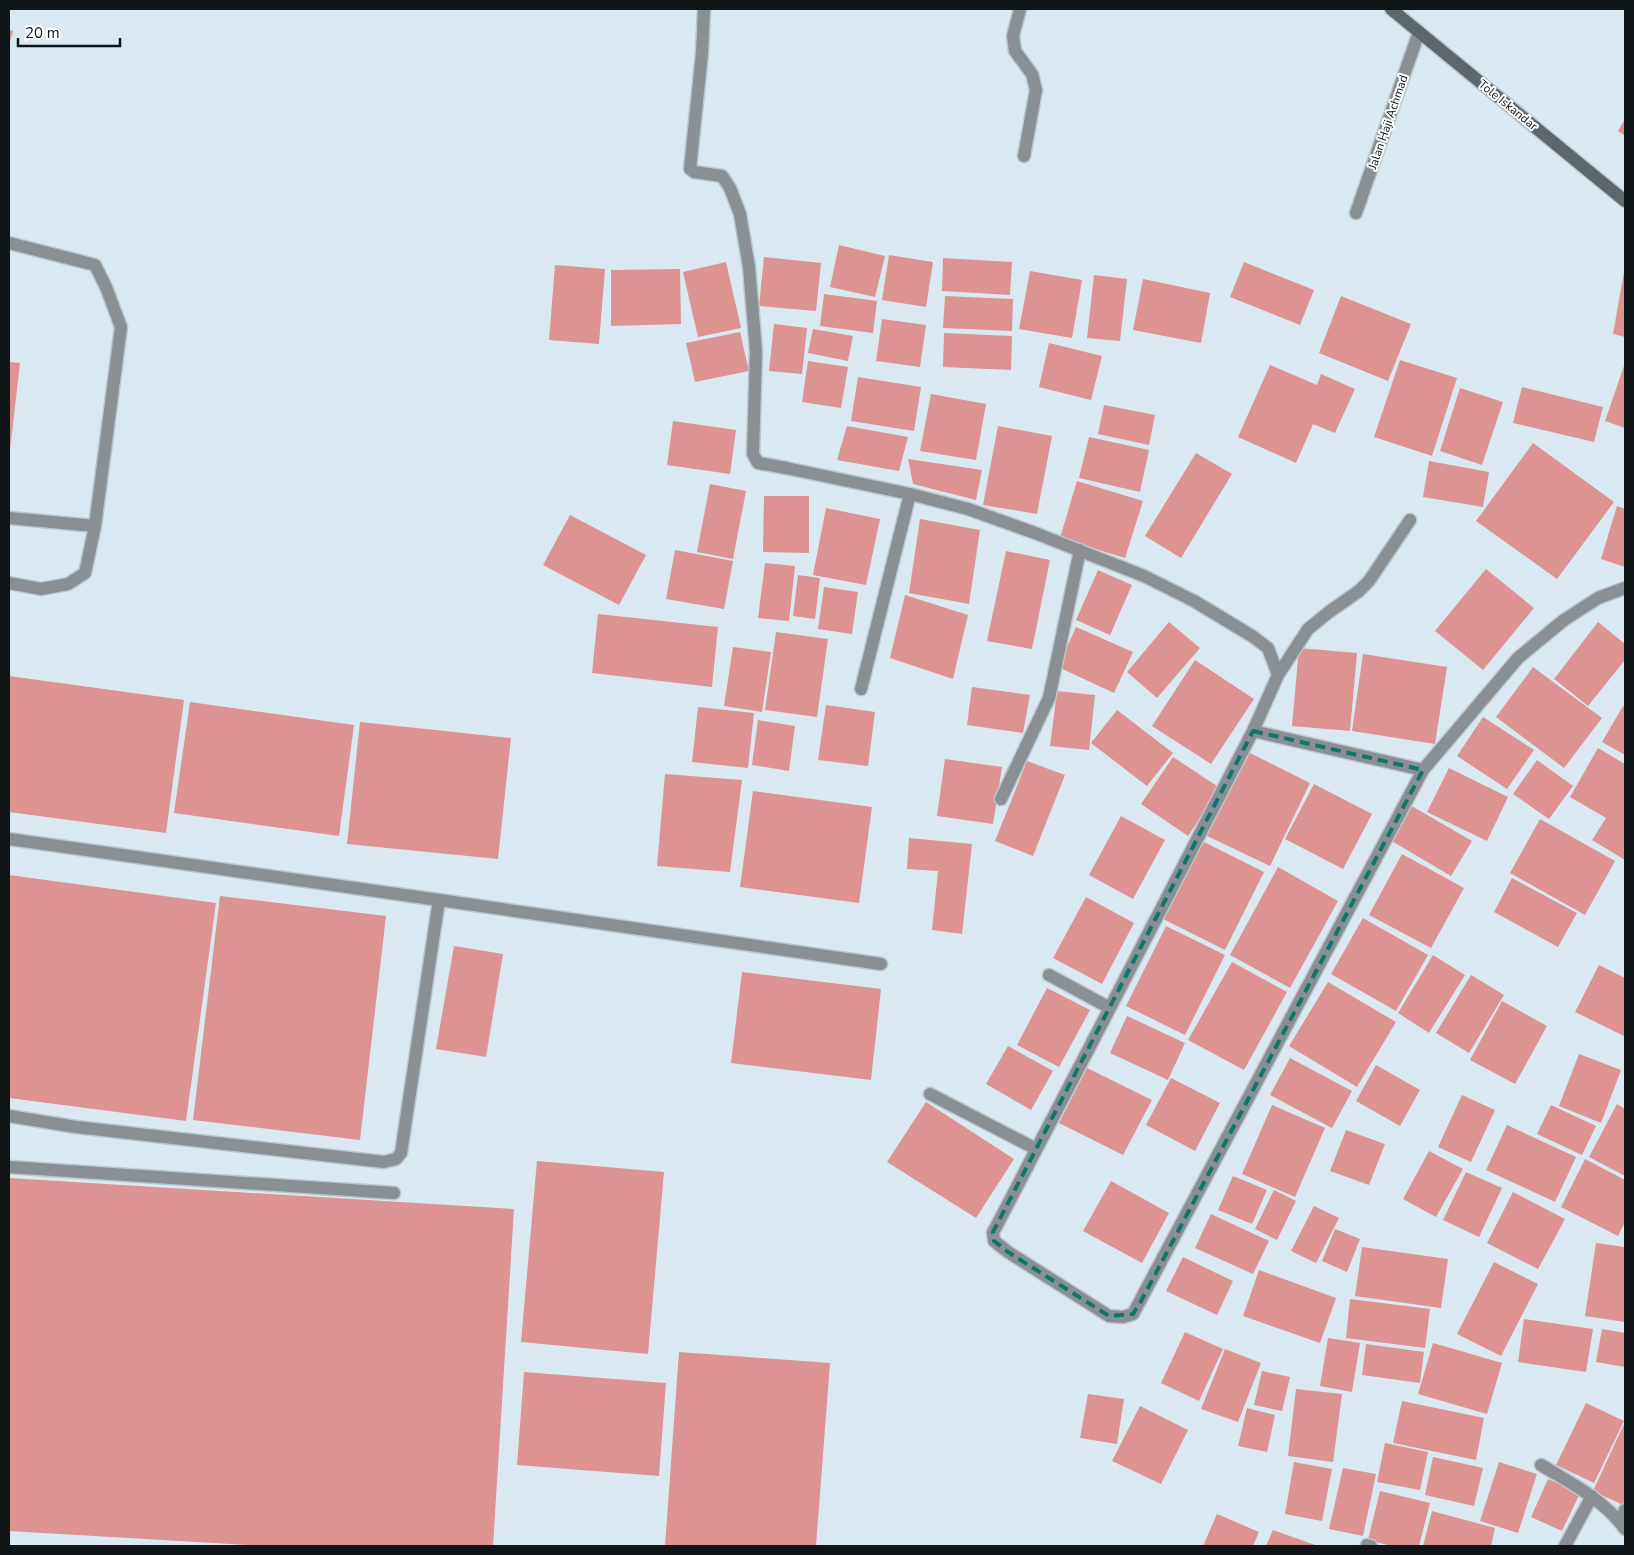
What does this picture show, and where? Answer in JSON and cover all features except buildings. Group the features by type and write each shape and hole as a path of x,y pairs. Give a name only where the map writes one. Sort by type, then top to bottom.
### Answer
{"main road":[{"name":"Tole Iskandar","path":"1391,9 1625,202"}],"street":[{"path":"704,9 702,53 690,169 694,172 722,176 730,188 740,214 749,267 756,351 753,454 758,462 910,494 968,510 1035,532 1144,576 1194,601 1252,636 1268,648 1278,675"},
{"path":"1020,9 1013,36 1015,51 1032,74 1036,90 1024,156"},
{"name":"Jalan Haji Achmad","path":"1356,213 1419,32"},
{"path":"9,243 95,265 106,287 121,327 95,526 86,573 68,584 41,589 9,583"},
{"path":"861,689 910,494"},
{"path":"9,518 95,526"},
{"path":"1410,520 1369,581 1359,591 1308,628 1278,675 1253,731 994,1232 994,1241 1008,1252 1109,1316 1123,1317 1134,1314 1422,770 1518,658 1564,620 1598,598 1625,588"},
{"path":"1001,799 1049,698 1080,550"},
{"path":"1253,731 1422,770"},
{"path":"9,839 881,964"},
{"path":"9,1116 76,1127 384,1162 396,1159 400,1153 439,900"},
{"path":"1049,975 1110,1008"},
{"path":"930,1094 1036,1150"},
{"path":"9,1168 394,1193"},
{"path":"1541,1465 1592,1496 1623,1526"},
{"path":"1565,1546 1592,1496"},
{"path":"1623,1526 1625,1510"}],"highlighted area":[{"path":"1253,731 1423,770 1140,1303 1133,1314 1109,1316 1008,1252 994,1241 993,1232"}]}
